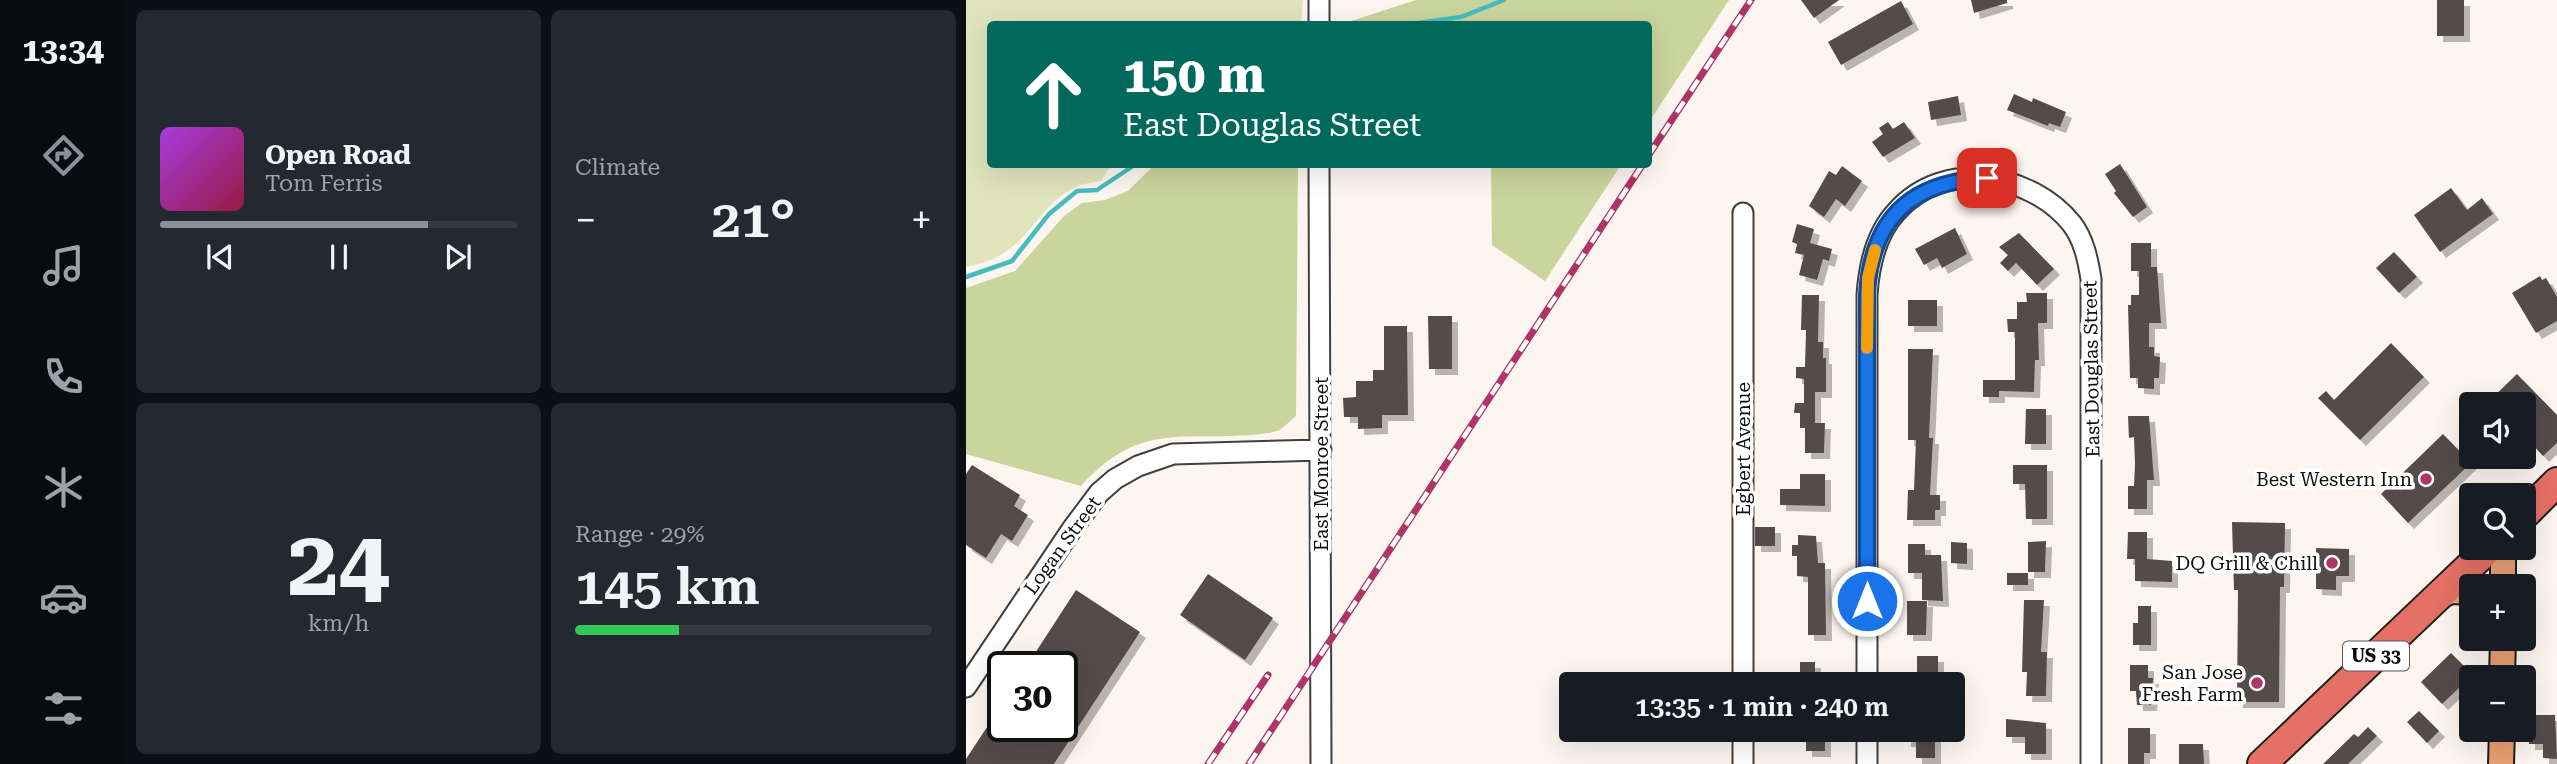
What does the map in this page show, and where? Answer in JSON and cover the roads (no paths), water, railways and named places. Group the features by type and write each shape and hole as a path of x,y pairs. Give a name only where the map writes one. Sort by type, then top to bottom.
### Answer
{"highway":[{"path":"2536,502 2557,482"},
{"name":"US 33","path":"2262,764 2477,560"}],"main road":[{"path":"2440,596 2451,591 2459,591"},
{"path":"2501,742 2501,764"}],"street":[{"path":"1319,0 1319,21"},
{"name":"East Monroe Street","path":"1319,168 1321,764"},
{"name":"East Douglas Street","path":"1867,672 1867,295 1871,262 1885,226 1897,210 1914,197 1949,182 1987,178 2025,187 2058,210 2072,225 2082,241 2088,261 2092,298 2091,764"},
{"name":"Egbert Avenue","path":"1742,213 1743,672"},
{"name":"Logan Street","path":"966,687 1072,528 1099,494 1115,479 1138,466 1174,454 1321,450"},
{"path":"1743,742 1743,764"},
{"path":"1867,742 1867,764"}],"waterway":[{"path":"1432,21 1461,17 1504,0"},
{"path":"966,277 1012,261 1049,214 1077,191 1097,190 1130,168"}],"railway":[{"path":"1652,150 1751,0"},
{"path":"1249,764 1640,168"},
{"path":"1208,764 1268,675"}],"place":[{"name":"Best Western Inn","path":"2426,479"},
{"name":"DQ Grill & Chill","path":"2332,563"},
{"name":"San Jose Fresh Farm","path":"2257,683"}]}
